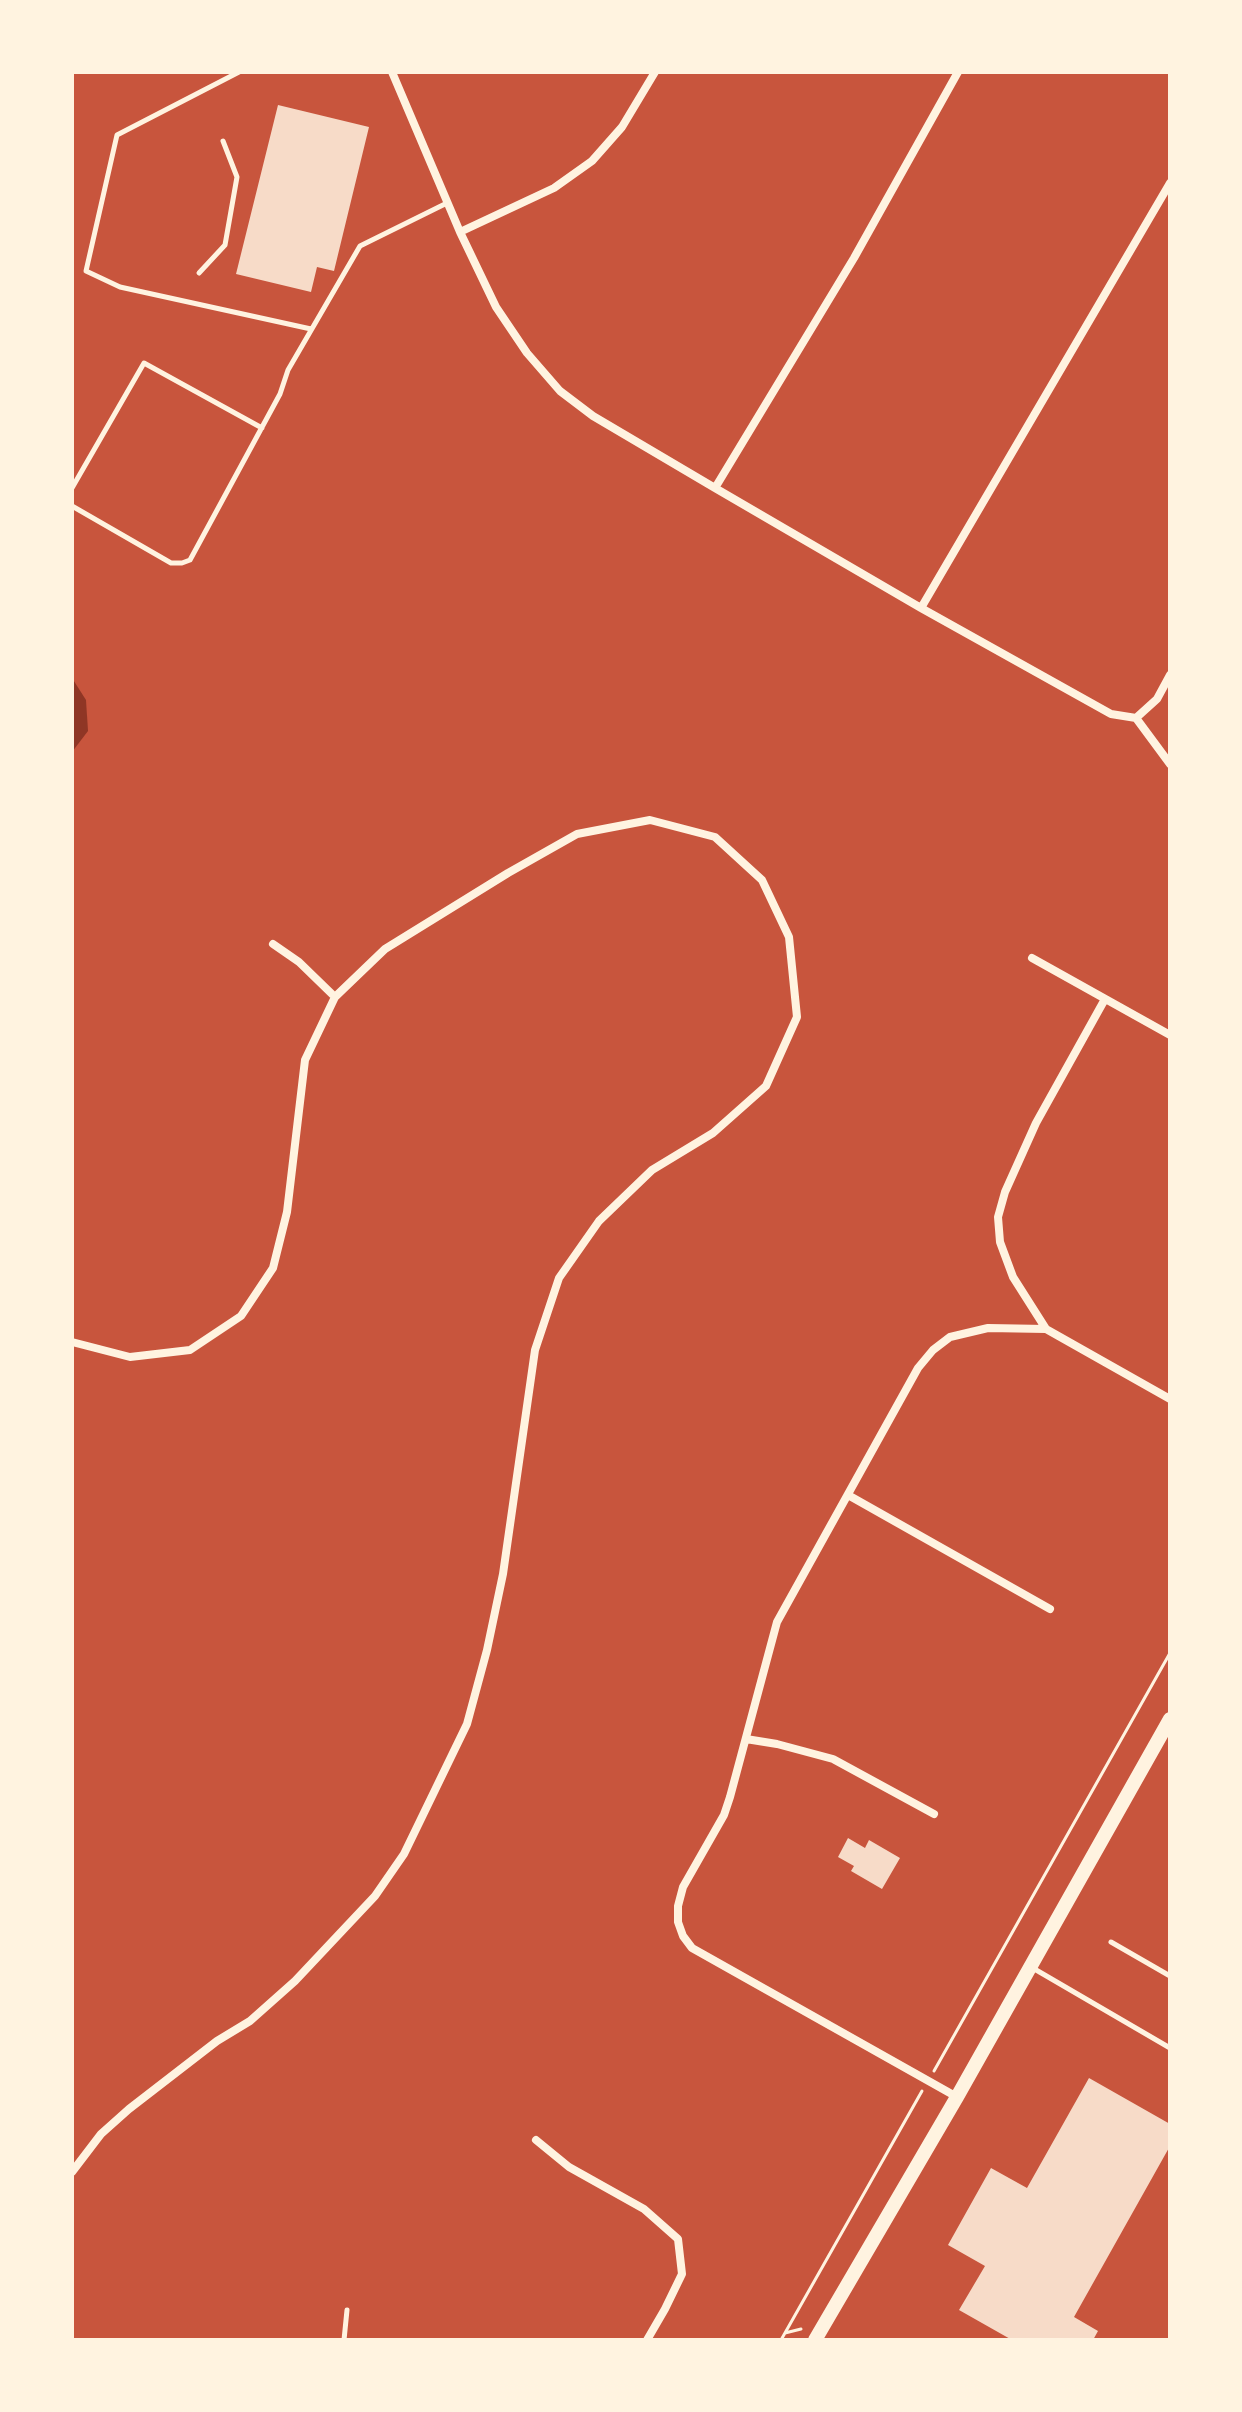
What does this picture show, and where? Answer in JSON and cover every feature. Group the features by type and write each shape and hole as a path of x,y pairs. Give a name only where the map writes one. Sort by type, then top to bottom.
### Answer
{"street":[{"path":"392,72 447,203 496,307 527,353 560,391 593,416 921,608 1111,714 1136,718 1170,764"},
{"path":"460,232 554,188 592,161 622,127 655,72"},
{"path":"715,488 854,258 958,72"},
{"path":"921,608 1170,183"},
{"path":"1136,718 1157,699 1170,675"},
{"path":"72,1342 130,1357 190,1350 241,1316 273,1268 287,1212 305,1060 335,997 385,949 577,834 650,820 715,837 762,880 789,937 797,1017 766,1086 713,1133 652,1170 599,1221 559,1278 535,1350 503,1574 487,1650 467,1724 404,1854 375,1896 295,1981 250,2021 217,2041 129,2109 101,2134 72,2172"},
{"path":"273,944 299,962 335,997"},
{"path":"1032,958 1170,1035"},
{"path":"1105,999 1036,1123 1005,1192 998,1217 1000,1242 1013,1277 1046,1329 1170,1399"},
{"path":"957,2097 692,1948 678,1922 678,1906 683,1887 724,1815 777,1622 918,1368 933,1350 950,1337 988,1328 1046,1329"},
{"path":"848,1495 1050,1609"},
{"path":"815,2340 1168,1727"},
{"path":"746,1739 833,1759 934,1814"},
{"path":"536,2140 569,2167 644,2209 678,2239 682,2274 647,2340"}],"lane":[{"path":"239,72 117,135 86,271 120,287 311,329"},
{"path":"199,273 225,245 237,177 223,141"},
{"path":"72,506 171,563 190,560 280,394 288,370 360,246 447,203"},
{"path":"72,488 144,363 262,428"},
{"path":"1111,1942 1170,1976"},
{"path":"1030,1967 1170,2048"},
{"path":"344,2340 347,2310"}],"path":[{"path":"781,2340 1170,1653"}],"shaded area":[{"path":"72,678 86,700 88,731 72,752"}],"building":[{"path":"278,105 369,127 334,271 317,267 311,292 236,274"},
{"path":"848,1838 865,1848 869,1840 900,1858 882,1889 851,1871 854,1866 838,1857"},
{"path":"1089,2078 1170,2124 1170,2146 1074,2317 1098,2331 1093,2340 1012,2340 959,2310 985,2266 948,2245 991,2168 1027,2188"}]}
